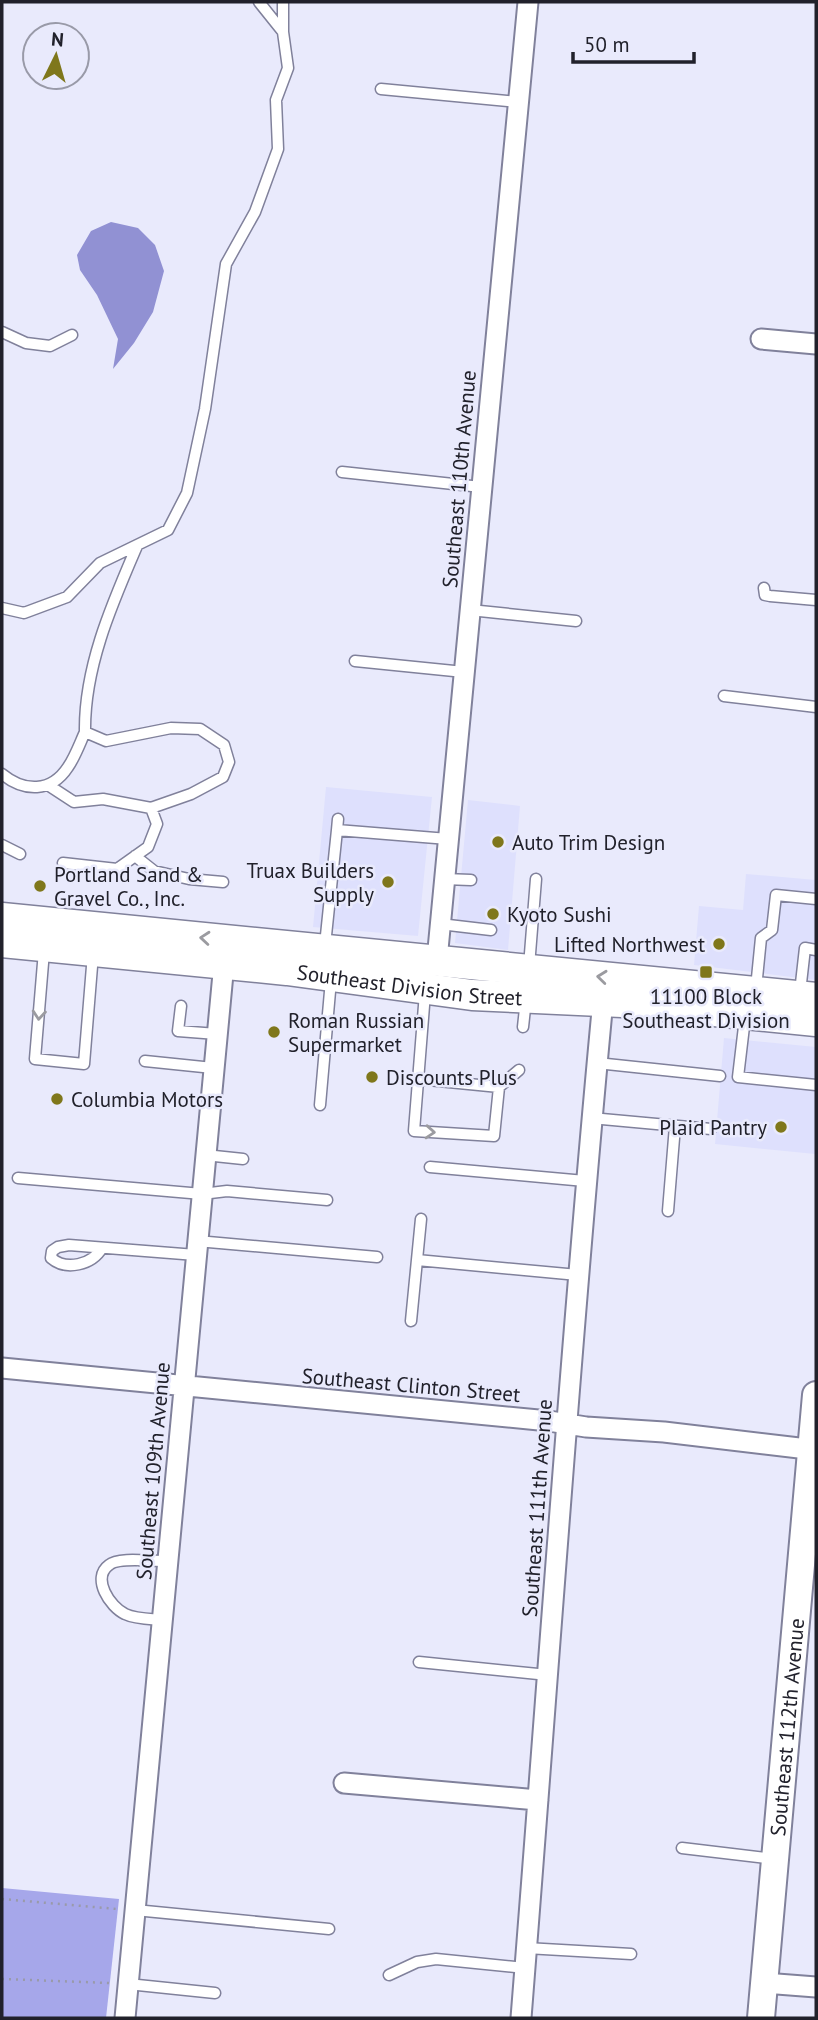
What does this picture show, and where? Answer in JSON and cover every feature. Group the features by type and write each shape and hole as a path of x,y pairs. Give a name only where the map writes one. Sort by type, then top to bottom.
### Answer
{"main road":[{"name":"Southeast Division Street","path":"2,918 254,943 425,990 526,998 751,1003 808,997"},
{"name":"Southeast Division Street","path":"2,942 224,963 328,963"},
{"path":"224,963 254,943"},
{"name":"Southeast Division Street","path":"437,960 526,998 751,1003 816,1021"},
{"path":"328,963 344,969 428,974 437,960"},
{"name":"Southeast 112th Avenue","path":"761,2018 814,1450 816,1395"}],"street":[{"name":"Southeast 110th Avenue","path":"437,960 528,2"},
{"path":"761,339 816,344"},
{"name":"Southeast 109th Avenue","path":"125,2018 224,963"},
{"name":"Southeast 111th Avenue","path":"521,2018 565,1424 603,1000"},
{"name":"Southeast Clinton Street","path":"2,1368 633,1432 664,1432 814,1450"},
{"path":"344,1783 538,1800"},
{"path":"764,1983 816,1987"}],"lane":[{"path":"259,2 283,32"},
{"path":"2,608 24,613 67,597 100,563 168,530 187,493 205,409 226,264 255,212 278,149 276,100 288,68 283,32 283,2"},
{"path":"381,89 518,102"},
{"path":"2,332 26,343 50,346 72,335"},
{"path":"342,472 481,487"},
{"path":"2,774 29,789 48,785 68,769 85,732 85,711 110,608 137,546"},
{"path":"764,588 765,595 816,600"},
{"path":"470,610 576,621"},
{"path":"355,661 464,672"},
{"path":"724,696 816,707"},
{"path":"48,785 74,802 103,799 151,808 191,794 223,777 229,762 223,745 200,729 172,728 106,741 85,732"},
{"path":"63,863 117,869 148,847 157,824 151,808"},
{"path":"320,1105 338,825 448,839"},
{"path":"2,845 20,854"},
{"path":"135,856 154,871 189,879 223,882"},
{"path":"444,878 471,880"},
{"path":"526,998 536,879"},
{"path":"816,899 776,895 772,930 761,938 738,1077 816,1085"},
{"path":"440,924 491,930"},
{"path":"44,947 35,1059 84,1064 93,951"},
{"path":"808,997 805,948 816,950"},
{"path":"425,990 414,1131 494,1136 499,1087 519,1070"},
{"path":"181,1006 178,1031 217,1034"},
{"path":"145,1061 214,1068"},
{"path":"596,1063 720,1076"},
{"path":"418,1079 499,1087"},
{"path":"591,1118 711,1129"},
{"path":"668,1211 675,1126"},
{"path":"205,1156 243,1158"},
{"path":"430,1167 585,1181"},
{"path":"18,1178 202,1194 227,1191 327,1200"},
{"path":"411,1321 421,1219"},
{"path":"102,1248 197,1248 377,1257"},
{"path":"417,1260 578,1275"},
{"path":"162,1620 126,1615 111,1603 103,1588 103,1573 109,1564 119,1561 168,1562"},
{"path":"419,1662 548,1675"},
{"path":"682,1849 775,1859"},
{"path":"135,1910 329,1929"},
{"path":"526,1948 631,1954"},
{"path":"389,1975 417,1962 436,1959 525,1968"},
{"path":"128,1984 215,1993"}],"path":[{"path":"2,1899 135,1910"},
{"path":"2,1979 128,1984"}],"shaded area":[{"path":"111,222 138,228 155,245 164,271 153,312 134,343 113,369 118,339 97,295 80,270 77,255 91,231"},
{"path":"326,787 432,797 418,936 313,927"},
{"path":"468,800 520,806 508,950 455,943"},
{"path":"746,874 816,880 816,980 694,965 699,906 743,910"},
{"path":"724,1038 816,1047 815,1154 715,1144"},
{"path":"2,1888 119,1899 106,2018 2,2018"}],"place":[{"name":"Auto Trim Design","path":"498,842"},
{"name":"Truax Builders Supply","path":"388,882"},
{"name":"Portland Sand & Gravel Co., Inc.","path":"40,886"},
{"name":"Kyoto Sushi","path":"493,914"},
{"name":"Lifted Northwest","path":"719,944"},
{"name":"11100 Block Southeast Division","path":"706,972"},
{"name":"Roman Russian Supermarket","path":"274,1032"},
{"name":"Discounts Plus","path":"372,1077"},
{"name":"Columbia Motors","path":"57,1099"},
{"name":"Plaid Pantry","path":"781,1127"}]}
